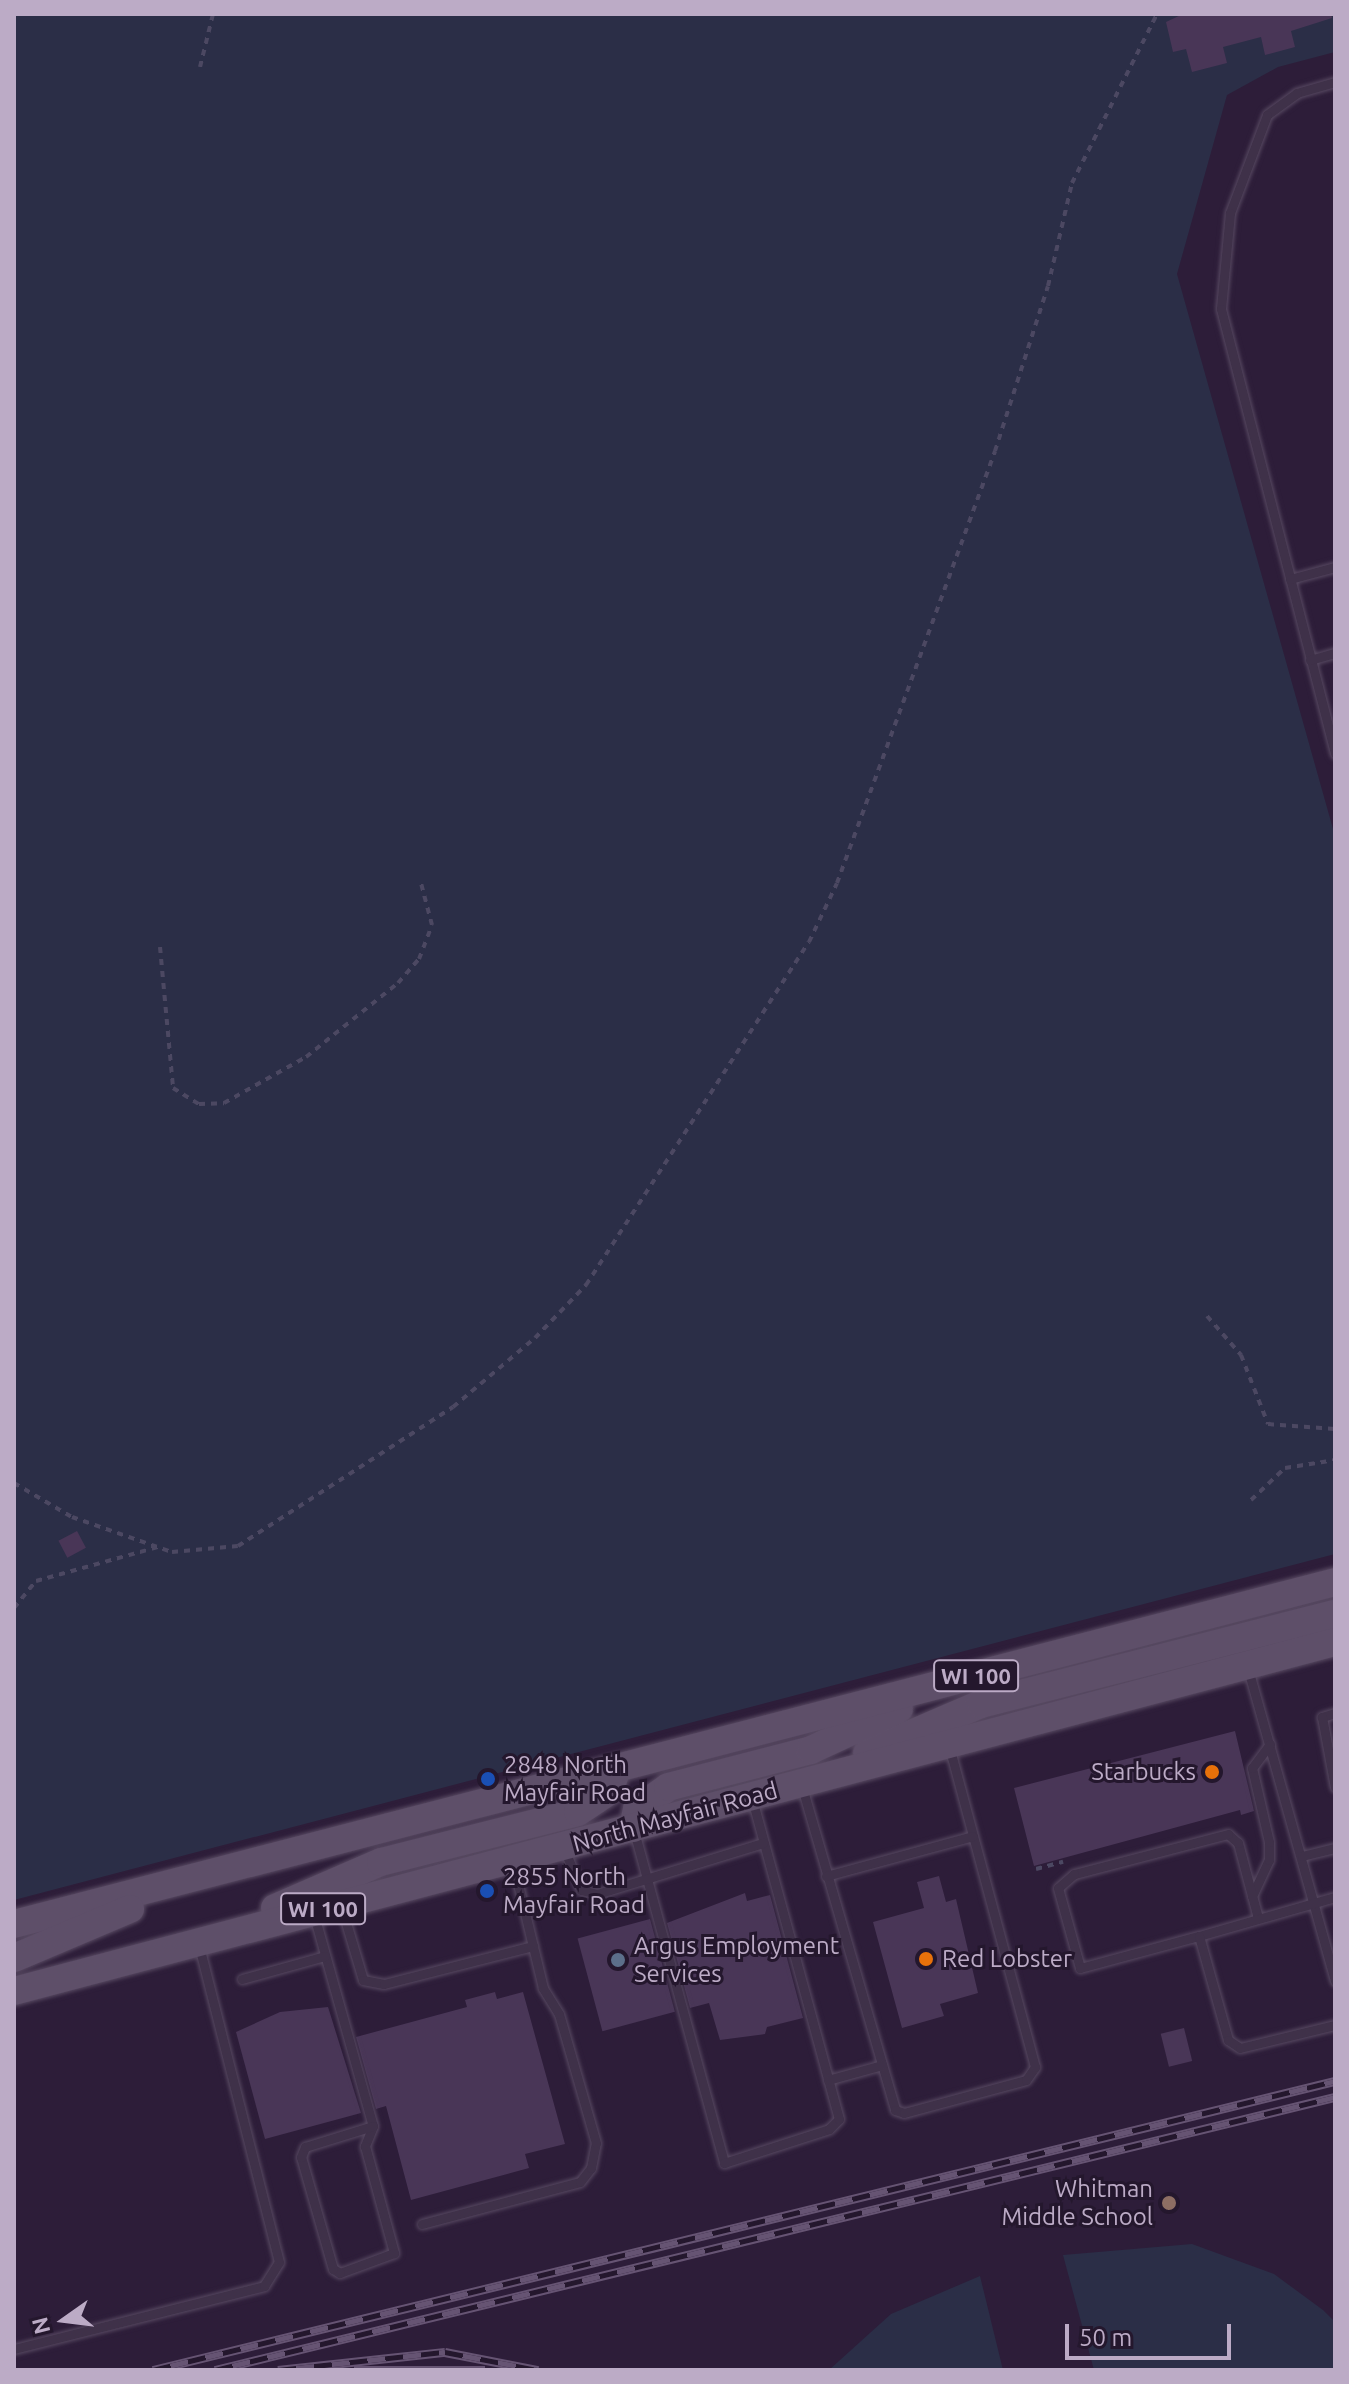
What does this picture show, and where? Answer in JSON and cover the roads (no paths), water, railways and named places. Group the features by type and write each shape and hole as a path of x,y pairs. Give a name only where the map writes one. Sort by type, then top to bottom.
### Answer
{"main road":[{"name":"WI 100","path":"14,1924 1335,1582"},
{"path":"801,1784 981,1704 1335,1614"},
{"name":"North Mayfair Road","path":"14,1991 1335,1642"},
{"path":"633,1828 637,1809 668,1787 811,1750 961,1679"},
{"path":"199,1942 381,1862 578,1812 609,1791 617,1769"},
{"path":"14,1958 200,1877"}],"lane":[{"path":"1335,82 1297,93 1267,115 1230,213 1222,262 1221,309 1335,754"},
{"path":"1290,579 1335,567"},
{"path":"1310,660 1335,653"},
{"path":"1248,1665 1335,1981"},
{"path":"1335,1713 1322,1717 1335,1787"},
{"path":"1252,1896 1269,1860 1269,1842 1252,1768 1270,1744"},
{"path":"801,1784 895,2110 904,2113 1034,2076 948,1745"},
{"path":"633,1828 724,2163 836,2125 828,2080 752,1797"},
{"path":"1258,1918 1238,1843 1228,1834 1074,1874 1058,1888 1080,1968 1335,1897"},
{"path":"826,1876 973,1836"},
{"path":"563,1846 588,1894 649,1879 763,1843"},
{"path":"1302,1856 1335,1848"},
{"path":"422,2224 580,2182 591,2168 596,2143 533,1946 512,1860"},
{"path":"340,1905 363,1980 384,1984 533,1946"},
{"path":"313,1912 373,2126 365,2146 394,2253 340,2273 333,2269 301,2157 305,2147 373,2126"},
{"path":"1199,1936 1228,2040 1240,2048 1335,2025"},
{"path":"14,2349 264,2286 279,2262 199,1942"},
{"path":"242,1979 325,1956"},
{"path":"828,2080 882,2065"}],"railway":[{"path":"153,2370 1335,2081"},
{"path":"215,2370 1335,2097"},
{"path":"278,2370 445,2352 538,2370"},
{"path":"354,2370 485,2370"}],"place":[{"name":"Starbucks","path":"1212,1772"},
{"name":"2848 North Mayfair Road","path":"488,1779"},
{"name":"2855 North Mayfair Road","path":"487,1891"},
{"name":"Red Lobster","path":"926,1959"},
{"name":"Argus Employment Services","path":"618,1960"},
{"name":"Whitman Middle School","path":"1169,2203"}]}
